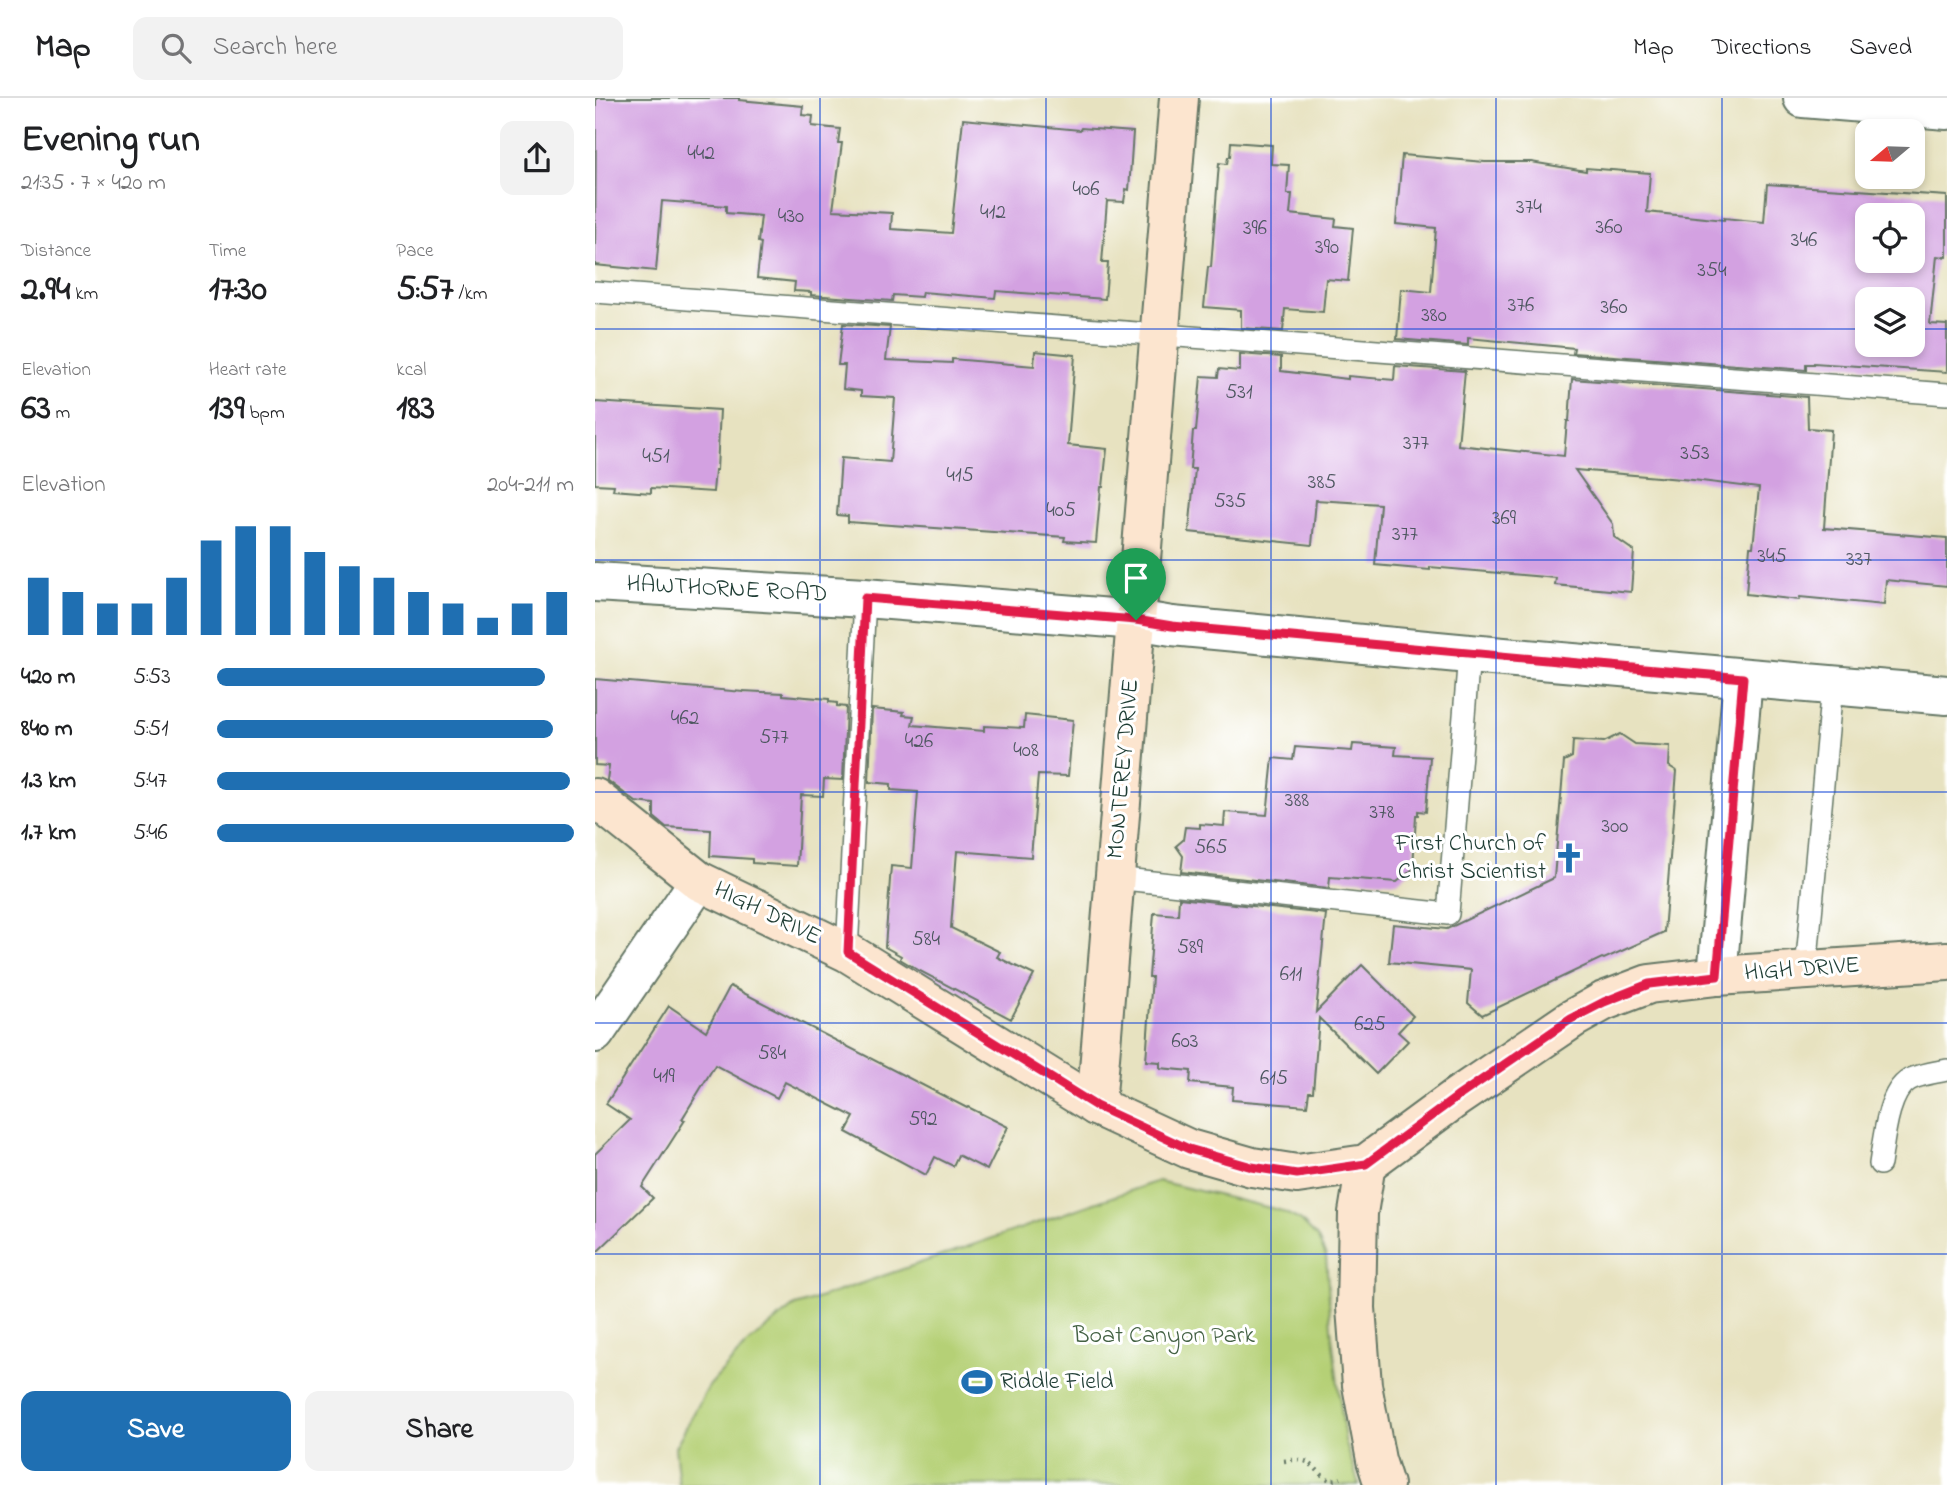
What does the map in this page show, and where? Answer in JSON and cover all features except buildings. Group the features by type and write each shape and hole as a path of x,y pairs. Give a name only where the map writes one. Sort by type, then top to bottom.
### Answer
{"street":[{"name":"MONTEREY DRIVE","path":"1096,1106 1179,98"},
{"path":"1803,98 1947,110"},
{"name":"HAWTHORNE ROAD","path":"595,582 865,598 1136,620 1172,626 1469,654 1947,695"},
{"path":"1717,976 1743,678"},
{"name":"HIGH DRIVE","path":"595,798 699,881 848,952 1096,1106 1189,1149 1252,1167 1297,1174 1366,1164 1457,1097 1571,1019 1649,984 1717,976 1947,961"},
{"path":"595,1033 699,881"},
{"path":"1366,1164 1358,1213 1356,1308 1362,1385 1380,1473"}],"lane":[{"path":"595,292 1947,394"},
{"path":"848,952 865,598"},
{"path":"1115,878 1448,914 1469,654"},
{"path":"1805,970 1832,686"},
{"path":"1880,1164 1886,1126 1895,1096 1909,1080 1947,1070"}],"path":[{"path":"1284,1461 1298,1460 1309,1463 1327,1479 1336,1481 1380,1473"}],"green space":[{"name":"Boat Canyon Park","path":"1158,1181 1279,1210 1300,1220 1317,1237 1326,1256 1331,1328 1345,1440 1359,1485 679,1485 675,1447 709,1386 747,1344 793,1307"}],"place":[{"name":"First Church of Christ Scientist","path":"1569,858"},
{"name":"Riddle Field","path":"977,1382"}],"route":[{"path":"865,598 1136,620 1172,626 1743,678 1717,976 1649,984 1604,1002 1571,1019 1457,1097 1366,1164 1297,1174 1252,1167 1189,1149 1096,1106 848,952 865,598"}]}
